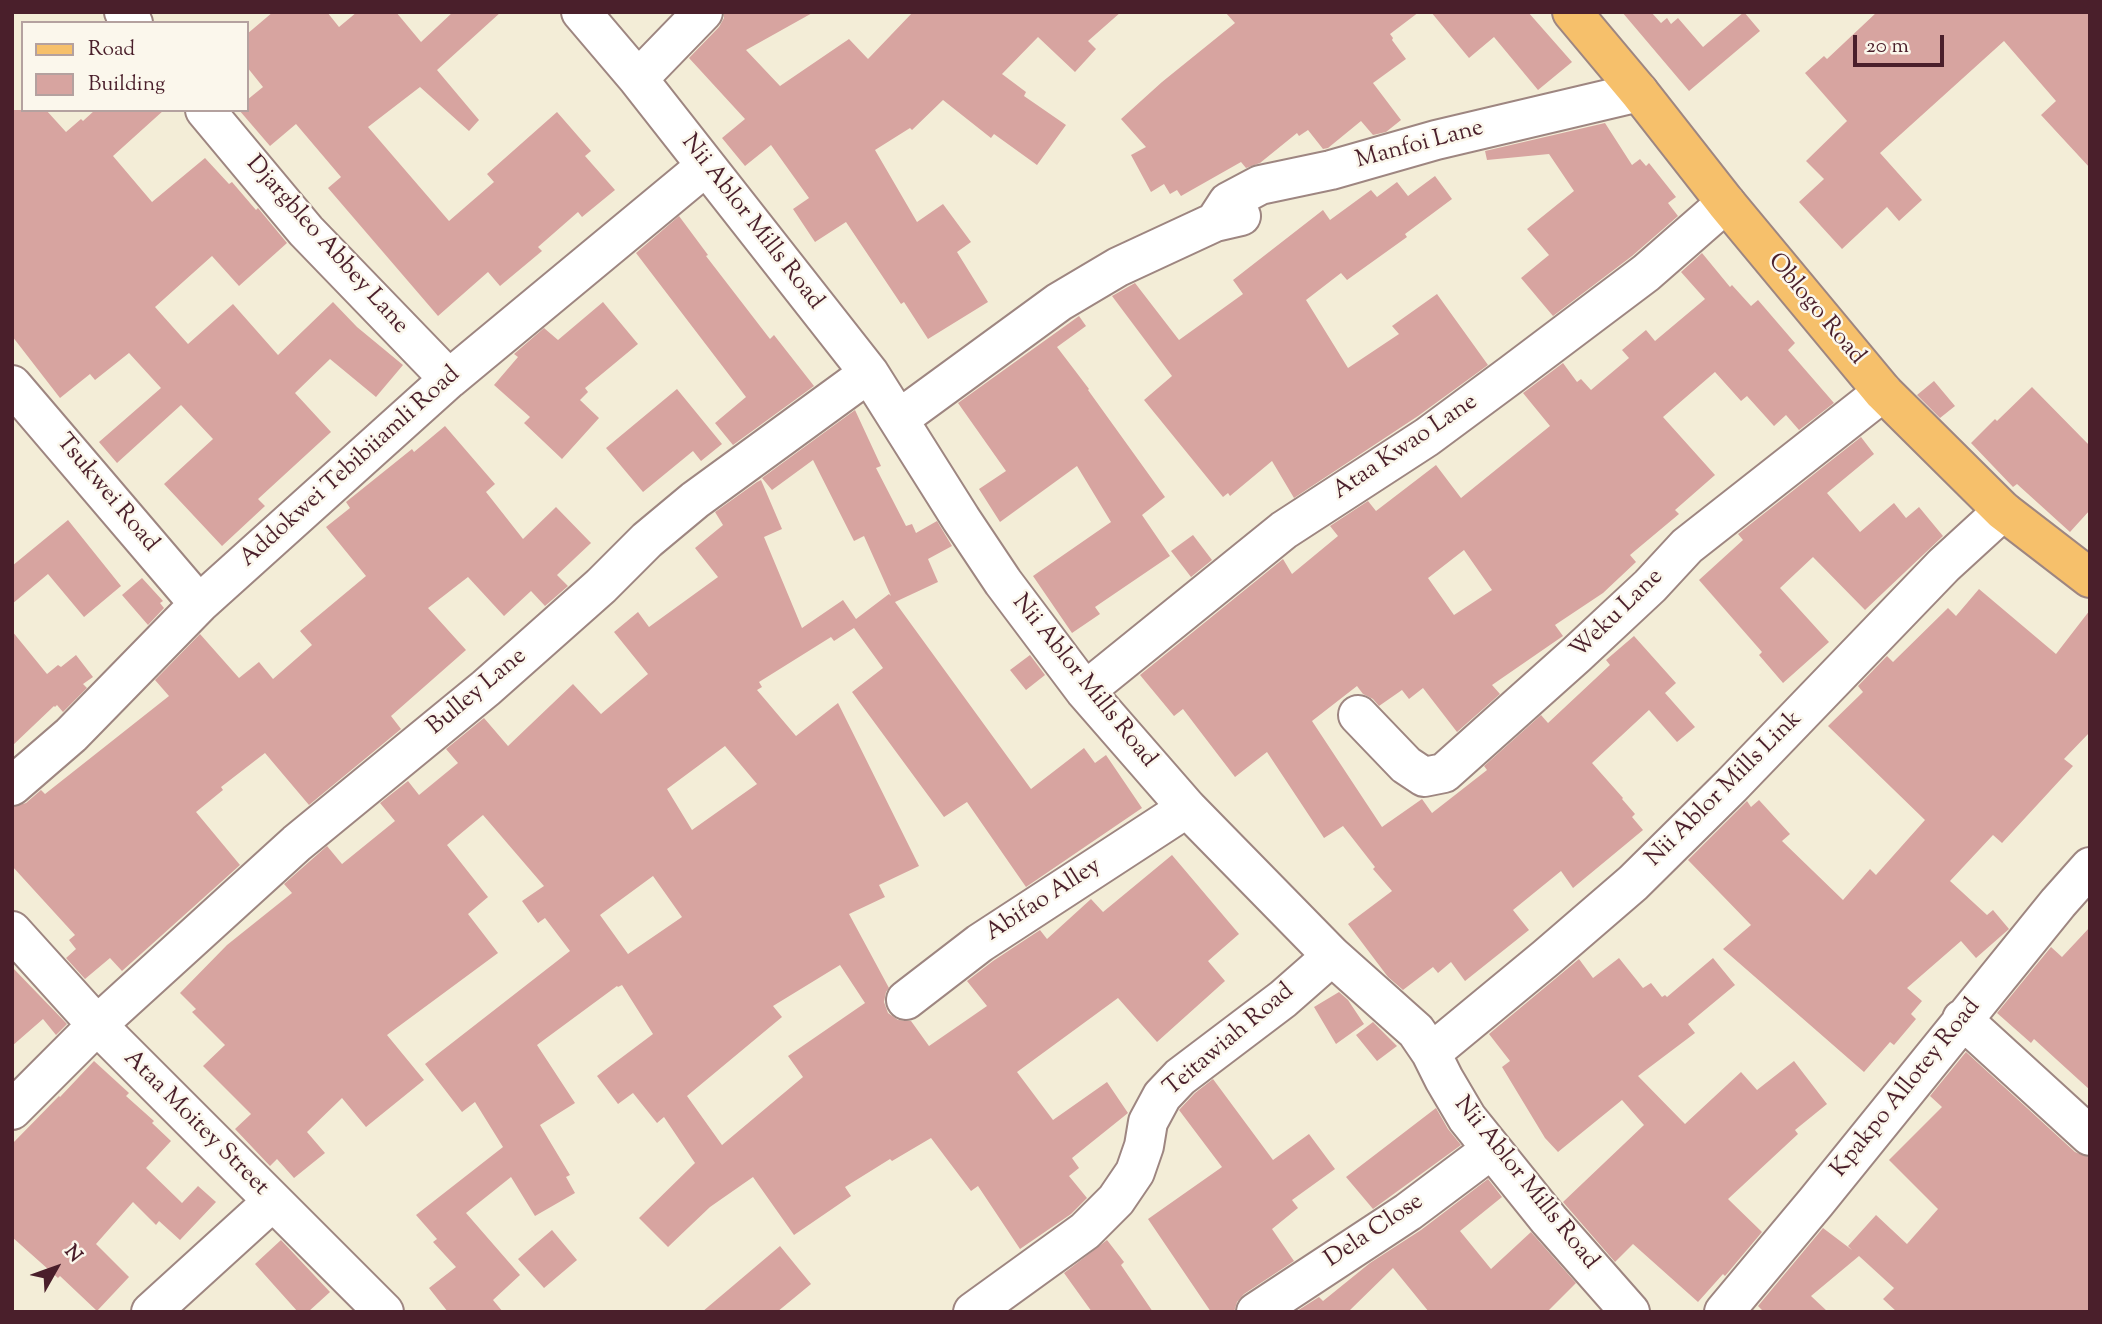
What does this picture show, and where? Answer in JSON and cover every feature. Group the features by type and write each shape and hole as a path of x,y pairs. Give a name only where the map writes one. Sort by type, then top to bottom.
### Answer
{"main road":[{"name":"Oblogo Road","path":"1572,12 1883,392 2003,511 2090,578"}],"street":[{"name":"Nii Ablor Mills Road","path":"581,12 638,79 869,373 1003,582 1085,691 1186,808 1332,956 1416,1031 1467,1118 1549,1220 1630,1312"},
{"path":"638,79 703,12"},
{"name":"Manfoi Lane","path":"898,419 1059,302 1118,267 1233,218 1228,202 1260,186 1331,170 1436,140 1639,92"},
{"name":"Djargbleo Abbey Lane","path":"207,112 306,231 449,379"},
{"name":"Addokwei Tebibiiamli Road","path":"12,786 71,735 199,604 449,379 706,166"},
{"name":"Ataa Kwao Lane","path":"1085,691 1284,530 1427,437 1646,273 1726,203"},
{"name":"Bulley Lane","path":"12,1110 97,1025 298,843 517,660 601,586 647,540 695,500 869,373"},
{"name":"Tsukwei Road","path":"12,385 199,604"},
{"name":"Weku Lane","path":"1358,715 1405,765 1424,777 1444,773 1650,586 1687,546 1883,392"},
{"name":"Nii Ablor Mills Link","path":"1431,1053 1633,883 1731,786 1944,565 2003,511"},
{"name":"Abifao Alley","path":"906,1000 980,943 1186,808"},
{"name":"Kpakpo Allotey Road","path":"1724,1312 2090,867"},
{"name":"Ataa Moitey Street","path":"12,931 97,1025 384,1312"},
{"name":"Teitawiah Road","path":"973,1312 1085,1231 1116,1200 1135,1172 1144,1146 1148,1122 1162,1096 1180,1077 1283,999 1332,956"},
{"path":"1962,1020 2090,1136"},
{"name":"Dela Close","path":"1256,1312 1408,1212 1492,1149"},
{"path":"151,1312 272,1202"}],"building":[{"path":"273,12 327,12 339,27 357,12 396,12 421,42 453,12 501,12 437,70 479,120 469,131 420,87 368,127 449,221 494,182 487,174 557,112 591,151 585,156 615,190 582,217 578,212 538,247 542,251 500,286 488,272 438,316 328,188 341,177 296,124 270,146 241,112 248,112 248,99 263,87 248,68 248,33"},
{"path":"724,12 814,12 746,50 780,86 849,39 868,59 913,12 1121,12 1088,41 1096,49 1075,72 1038,37 1002,74 1026,92 1024,96 1066,125 1037,165 994,134 991,138 943,100 912,130 910,128 875,150 917,222 943,204 971,242 957,252 988,302 928,339 846,222 815,242 793,209 809,198 771,145 745,166 722,138 745,119 689,58 719,27"},
{"path":"1225,12 1419,12 1390,34 1406,59 1373,83 1401,120 1386,132 1373,135 1361,121 1328,148 1323,149 1308,130 1299,136 1297,133 1260,163 1246,168 1241,162 1181,196 1177,190 1170,194 1164,184 1151,192 1131,155 1146,147 1121,119 1235,23"},
{"path":"1431,12 1528,12 1572,62 1538,90 1494,37 1469,58"},
{"path":"1622,12 1651,12 1661,23 1667,18 1671,24 1678,18 1703,47 1744,12 1760,31 1689,91"},
{"path":"1877,12 2090,12 2090,168 2041,115 2056,101 2004,41 1880,153 1922,200 1899,221 1887,207 1842,249 1799,202 1824,179 1806,161 1847,121 1805,73 1824,56 1827,59"},
{"path":"12,110 48,112 66,132 93,112 162,112 113,156 152,202 205,158 229,184 232,182 256,210 258,208 287,243 239,286 212,256 155,307 188,344 233,304 278,355 333,302 357,327 403,365 376,397 330,359 295,393 331,432 258,499 265,506 222,546 164,484 213,439 181,405 117,463 99,442 161,388 129,353 95,380 90,374 60,398 12,336"},
{"path":"1605,123 1632,165 1640,159 1646,166 1649,163 1676,197 1668,203 1678,216 1632,256 1553,316 1521,278 1549,255 1527,229 1574,191 1549,154 1487,160 1485,151"},
{"path":"1435,176 1452,199 1405,234 1407,237 1347,280 1341,273 1306,300 1348,368 1399,334 1392,326 1437,294 1488,365 1418,416 1294,498 1272,461 1230,496 1228,493 1223,497 1144,400 1172,376 1112,296 1135,283 1179,340 1243,294 1233,280 1323,210 1330,220 1371,190 1377,197 1397,182 1408,196"},
{"path":"679,216 770,339 774,335 814,386 733,445 715,423 746,397 636,253"},
{"path":"1702,253 1730,287 1732,285 1751,306 1758,300 1795,343 1788,350 1834,403 1799,430 1786,415 1774,426 1747,396 1741,401 1715,372 1663,417 1715,475 1675,510 1679,514 1630,555 1636,562 1603,593 1555,625 1563,636 1492,685 1500,694 1457,732 1423,688 1409,699 1402,690 1379,706 1357,686 1312,721 1382,827 1422,799 1432,813 1487,770 1484,766 1541,715 1548,723 1610,665 1606,660 1634,636 1676,683 1665,693 1695,727 1677,742 1649,710 1592,763 1623,798 1635,814 1632,817 1643,830 1573,888 1561,871 1513,910 1529,930 1465,981 1451,962 1438,973 1433,967 1403,990 1388,977 1348,924 1392,891 1343,826 1324,838 1267,752 1235,777 1183,709 1174,716 1140,675 1283,559 1292,574 1338,536 1330,526 1368,501 1376,511 1436,465 1461,498 1550,426 1523,393 1563,363 1577,382 1581,379 1591,390 1629,358 1622,350 1646,330 1655,341 1705,299 1681,272","holes":["1464,550 1492,590 1454,615 1428,578"]},
{"path":"603,302 638,344 585,388 588,392 580,400 599,418 562,459 524,423 530,417 494,385 518,357 514,354 544,328 558,340"},
{"path":"1079,316 1086,326 1057,347 1165,497 1142,515 1170,556 1095,607 1100,614 1072,633 1033,576 1111,522 1077,466 1000,522 979,489 1006,471 958,403"},
{"path":"1934,381 1955,406 1940,418 1917,395"},
{"path":"2032,387 2090,446 2090,510 2070,532 2017,484 2013,487 1971,443"},
{"path":"677,389 722,444 701,461 693,451 643,492 606,448"},
{"path":"855,410 881,466 876,468 906,526 912,524 916,533 937,521 952,546 928,559 938,582 895,602 1031,789 1084,748 1095,763 1106,755 1142,808 1026,887 967,802 944,817 852,692 883,668 854,628 834,641 831,637 759,682 762,687 757,690 796,736 838,703 919,866 879,885 885,897 849,914 889,988 884,1002 888,1013 898,1020 911,1021 929,1046 987,1006 967,981 1040,930 1047,939 1091,899 1103,912 1172,855 1239,934 1208,961 1225,981 1157,1042 1118,998 1017,1072 1053,1120 1107,1082 1128,1113 1072,1158 1079,1168 1069,1176 1087,1198 1071,1214 1020,1249 978,1186 971,1191 931,1138 845,1187 851,1196 794,1235 753,1177 710,1207 668,1247 639,1218 695,1163 664,1117 657,1123 633,1093 618,1104 597,1076 653,1034 622,985 617,986 537,1045 575,1103 540,1125 570,1175 566,1177 575,1193 535,1216 511,1177 466,1213 520,1275 493,1300 503,1312 448,1312 429,1288 456,1267 433,1242 437,1239 416,1215 503,1147 475,1102 462,1112 425,1064 570,951 545,918 538,923 522,901 544,886 483,815 447,845 488,897 468,914 498,953 387,1035 424,1080 366,1127 342,1098 307,1132 325,1153 294,1178 277,1159 270,1166 235,1129 251,1114 203,1066 225,1045 192,1012 196,1009 180,993 227,945 292,893 284,884 327,846 342,864 395,821 380,803 408,781 419,795 458,763 446,749 484,718 508,746 573,684 601,714 648,674 614,632 638,612 649,627 718,577 695,548 723,525 715,512 757,482 761,480 782,529 764,537 802,628 843,600 856,619 889,594 891,596 864,536 854,541 813,460 772,490 762,478","holes":["725,746 757,784 692,830 667,789","653,876 682,917 628,954 600,915","840,965 865,1003 788,1056 803,1077 722,1145 687,1096 782,1017 773,1006"]},
{"path":"445,426 495,484 486,492 523,539 556,507 591,543 557,575 568,586 545,606 531,591 504,616 468,577 428,608 466,650 391,716 401,729 309,805 265,753 221,787 223,790 196,812 240,865 122,971 110,958 85,979 66,958 76,949 69,940 75,935 12,866 12,807 26,803 41,790 45,794 169,696 155,680 200,634 239,678 259,662 273,679 312,645 300,631 366,576 326,527 350,508 346,502"},
{"path":"1861,437 1874,454 1827,493 1860,532 1894,503 1906,518 1919,507 1943,536 1865,610 1813,557 1780,588 1829,642 1783,683 1759,655 1762,652 1699,580 1743,540 1738,534"},
{"path":"68,520 121,586 84,617 48,574 12,604 12,566"},
{"path":"1193,535 1212,560 1191,577 1171,551"},
{"path":"142,578 163,601 160,603 164,608 148,625 122,595"},
{"path":"1979,589 2056,654 2090,610 2090,732 2064,759 2073,766 2002,843 1993,835 1950,881 1987,915 1993,910 2009,929 1976,958 1961,941 1907,988 1922,1001 1911,1014 1916,1019 1894,1045 1890,1042 1864,1072 1723,949 1751,925 1688,860 1747,801 1751,807 1759,800 1790,834 1782,841 1843,900 1870,869 1876,875 1925,820 1828,726 1863,692 1858,686 1887,656 1893,662 1948,608 1956,616"},
{"path":"12,631 47,674 76,655 93,677 83,684 87,688 63,712 57,705 54,706 12,746"},
{"path":"1030,655 1045,675 1026,690 1010,670"},
{"path":"2090,927 2090,1090 2034,1039 2031,1043 1997,1013 2051,947 2062,957"},
{"path":"1619,958 1643,988 1651,983 1662,997 1667,997 1713,958 1735,985 1688,1024 1695,1033 1638,1076 1685,1124 1741,1072 1757,1090 1794,1061 1827,1104 1795,1130 1798,1134 1728,1199 1762,1232 1725,1276 1723,1274 1698,1302 1633,1244 1615,1262 1563,1202 1644,1125 1622,1100 1558,1152 1545,1138 1502,1067 1510,1061 1489,1034 1579,959 1593,978"},
{"path":"12,967 67,1024 56,1035 43,1019 12,1046"},
{"path":"1339,992 1348,1000 1364,1024 1336,1044 1314,1007"},
{"path":"1373,1022 1397,1046 1377,1061 1356,1035"},
{"path":"1966,1052 2075,1152 2090,1158 2090,1312 1897,1312 1883,1299 1894,1288 1859,1256 1811,1296 1828,1312 1764,1312 1758,1306 1823,1228 1852,1250 1848,1246 1876,1215 1907,1244 1938,1209 1889,1160 1942,1107 1930,1096"},
{"path":"94,1061 129,1093 126,1096 154,1121 152,1123 171,1141 146,1168 182,1203 198,1186 216,1202 180,1240 159,1221 156,1225 133,1202 96,1244 129,1277 97,1311 60,1276 58,1278 12,1237 12,1144"},
{"path":"1213,1079 1273,1160 1309,1134 1335,1169 1292,1200 1298,1208 1272,1229 1294,1261 1244,1294 1237,1302 1234,1312 1211,1312 1148,1219 1222,1167 1179,1110"},
{"path":"1436,1108 1461,1145 1373,1209 1346,1177"},
{"path":"1488,1179 1502,1197 1460,1231 1491,1269 1531,1232 1576,1283 1547,1312 1429,1312 1393,1268 1348,1312 1297,1311 1319,1297 1323,1301 1370,1263 1421,1230"},
{"path":"552,1230 577,1260 544,1288 518,1259"},
{"path":"281,1240 330,1292 308,1312 298,1312 255,1264"},
{"path":"1107,1240 1124,1262 1121,1265 1153,1312 1092,1312 1064,1273"},
{"path":"780,1246 811,1284 777,1312 702,1312"}]}
